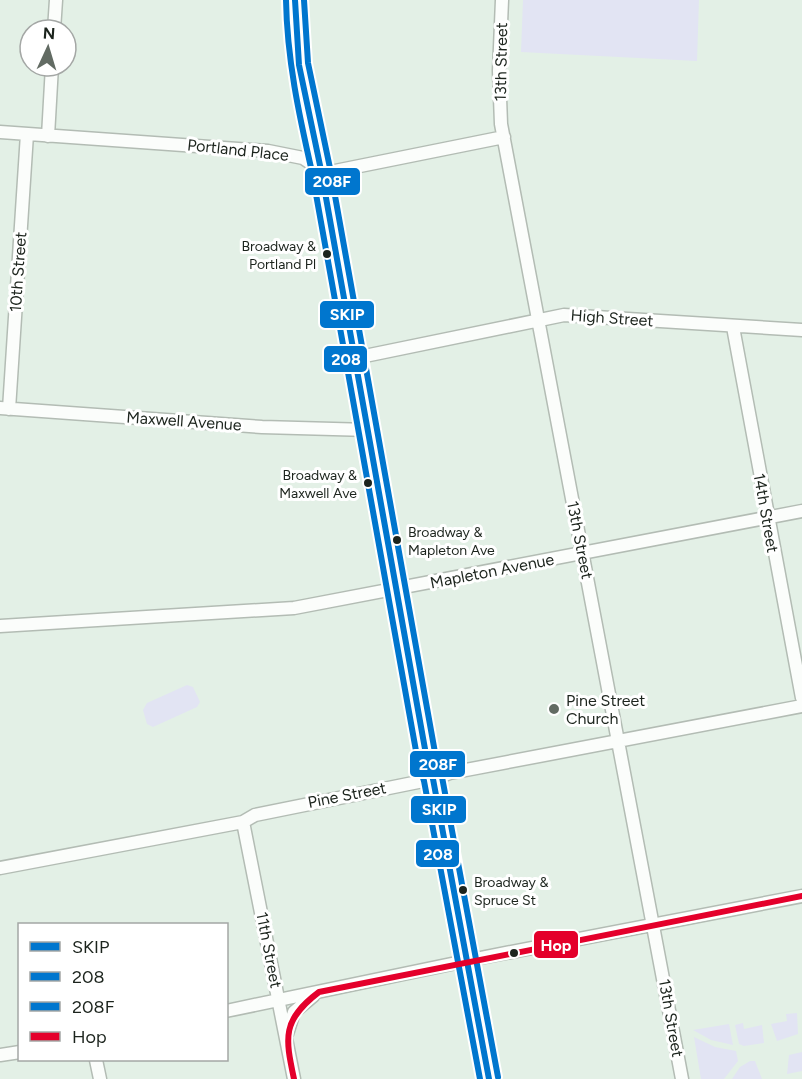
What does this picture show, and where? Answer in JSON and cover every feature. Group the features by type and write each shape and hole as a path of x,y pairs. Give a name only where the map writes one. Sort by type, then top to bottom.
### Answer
{"main road":[{"path":"295,0 300,71 321,170 398,589 426,756 433,779 489,1079"}],"street":[{"path":"55,18 57,0"},
{"name":"13th Street","path":"502,0 499,105 504,137 582,554 620,741 682,1079"},
{"path":"48,136 51,78"},
{"name":"Portland Place","path":"0,132 268,151 303,158 321,170 342,171 504,137"},
{"name":"10th Street","path":"5,409 27,134"},
{"name":"High Street","path":"355,358 564,315 802,330"},
{"name":"14th Street","path":"733,327 766,518 802,698"},
{"name":"Maxwell Avenue","path":"5,409 262,427 369,430"},
{"name":"Mapleton Avenue","path":"0,626 294,608 802,511"},
{"name":"Pine Street","path":"0,868 243,822 255,815 433,779 450,773 802,706"},
{"name":"11th Street","path":"243,822 294,1079"},
{"path":"228,1011 802,896"},
{"path":"288,1047 288,1029 294,1012 319,992"},
{"path":"0,1055 18,1052"},
{"path":"96,1061 100,1079"}],"shaded area":[{"path":"523,0 699,0 697,61 521,52"},
{"path":"187,685 193,687 200,702 197,707 153,727 147,724 143,710 147,703"},
{"path":"797,1013 798,1034 777,1041 771,1024 787,1021 786,1014"},
{"path":"743,1023 744,1029 762,1025 764,1043 744,1046 739,1044 735,1025"},
{"path":"729,1024 733,1045 711,1040 693,1030"},
{"path":"694,1037 715,1047 736,1051 738,1061 724,1079 701,1079"},
{"path":"802,1052 802,1071 787,1074 789,1055"},
{"path":"750,1061 755,1061 762,1079 732,1079 740,1067"}],"transit line":[{"name":"208","path":"286,0 291,65 298,108 312,172 418,762 424,781 480,1079"},
{"name":"SKIP","path":"295,0 299,65 321,170 427,760 433,779 489,1079"},
{"name":"208F","path":"304,0 308,63 330,168 436,758 442,777 498,1077"},
{"name":"Hop","path":"294,1079 289,1052 289,1030 298,1011 319,992 802,896"}],"place":[{"name":"Broadway & Portland Pl","path":"327,254"},
{"name":"Broadway & Maxwell Ave","path":"368,483"},
{"name":"Broadway & Mapleton Ave","path":"397,540"},
{"name":"Pine Street Church","path":"554,709"},
{"name":"Broadway & Spruce St","path":"463,890"}]}
